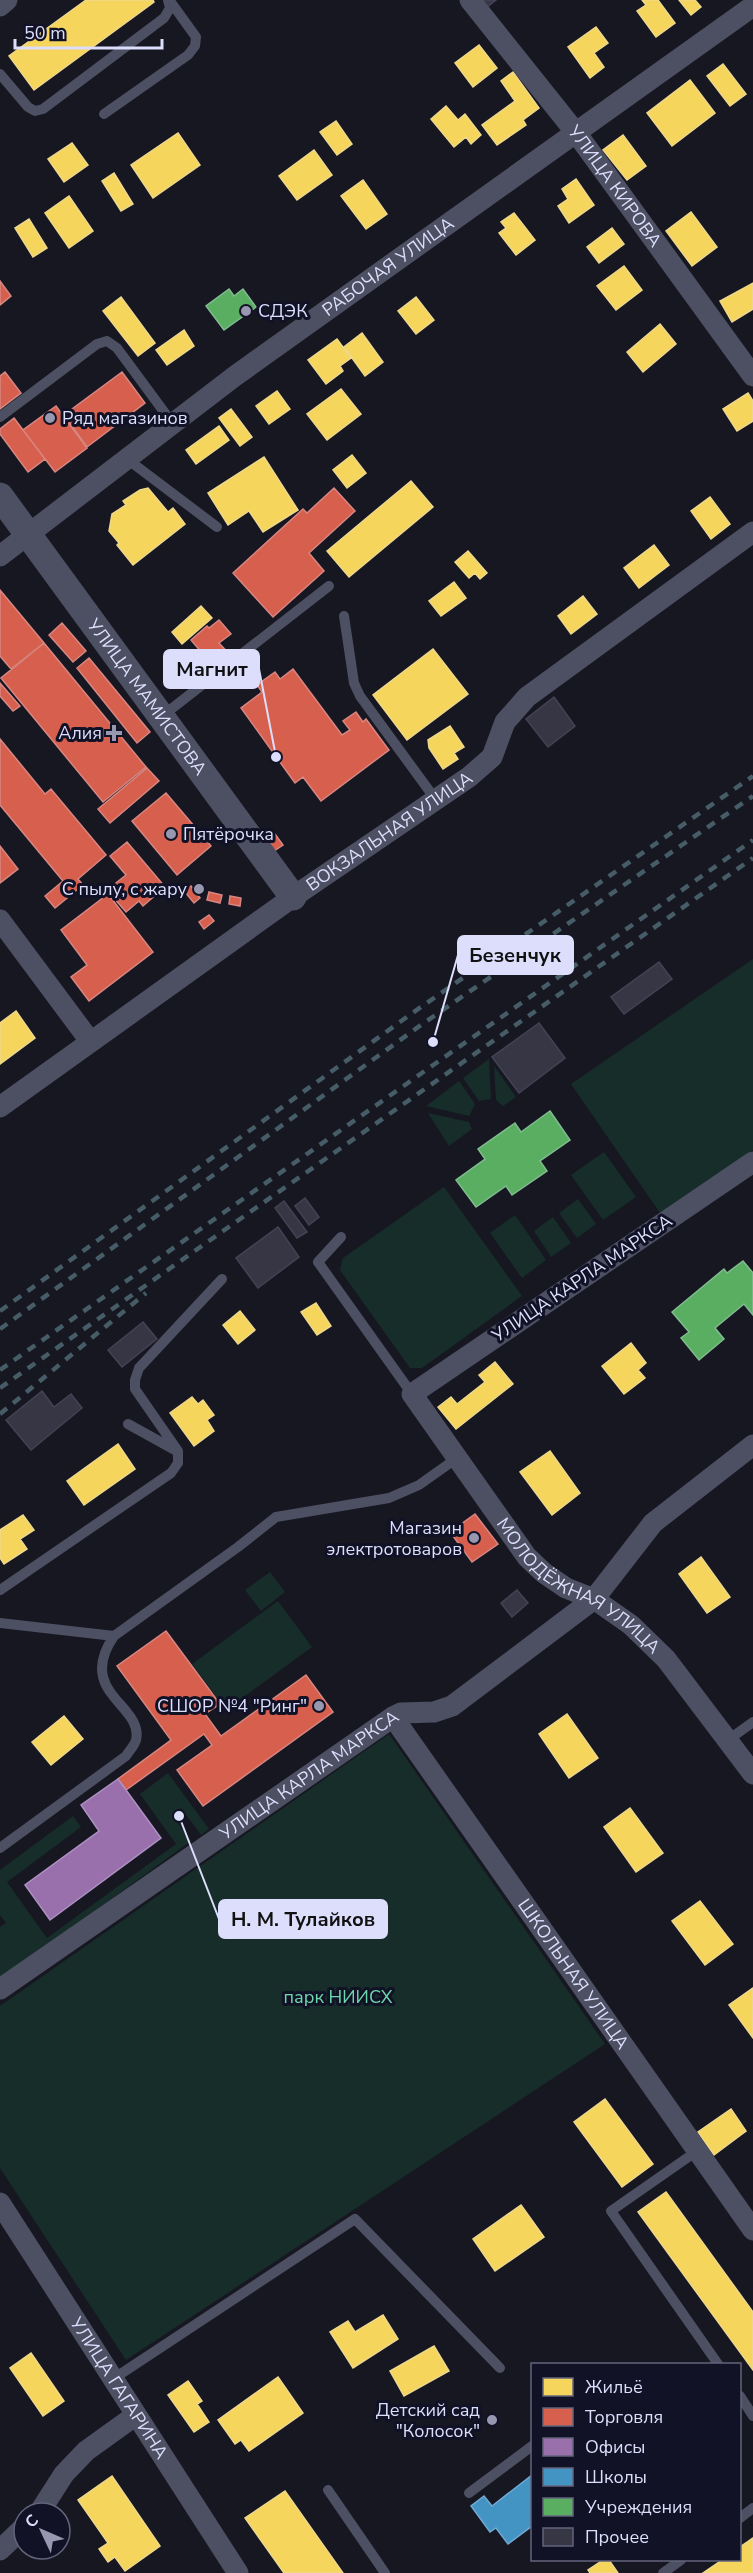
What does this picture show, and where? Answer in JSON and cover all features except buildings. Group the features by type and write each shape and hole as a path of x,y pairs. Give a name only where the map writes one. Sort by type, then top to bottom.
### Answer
{"street":[{"path":"0,6 7,0"},
{"name":"УЛИЦА КИРОВА","path":"470,0 577,134 753,376"},
{"name":"РАБОЧАЯ УЛИЦА","path":"0,556 235,376 577,134 753,6"},
{"name":"УЛИЦА МАМИСТОВА","path":"0,496 293,897"},
{"name":"ВОКЗАЛЬНАЯ УЛИЦА","path":"0,1107 293,897 484,765 497,748 505,722 527,697 753,531"},
{"path":"0,920 90,1041"},
{"name":"УЛИЦА КАРЛА МАРКСА","path":"412,1394 753,1162"},
{"name":"МОЛОДЁЖНАЯ УЛИЦА","path":"412,1394 527,1557 544,1573 566,1588 594,1599 631,1625 666,1659 753,1774"},
{"name":"УЛИЦА КАРЛА МАРКСА","path":"0,1989 393,1717 401,1713 434,1712 452,1706 594,1599 653,1523 753,1445"},
{"name":"ШКОЛЬНАЯ УЛИЦА","path":"393,1717 753,2229"},
{"name":"УЛИЦА ГАГАРИНА","path":"0,2203 238,2573"},
{"path":"47,2501 64,2474 86,2451 136,2415"},
{"path":"0,2550 12,2538"}],"lane":[{"path":"0,74 28,107 35,111 43,109 164,18 170,8 168,0"},
{"path":"104,114 188,55 195,46 196,37 168,0"},
{"path":"0,417 97,344 108,342 117,348 173,424"},
{"path":"127,459 217,527"},
{"path":"161,717 329,586"},
{"path":"344,616 354,683 360,696 436,800"},
{"path":"341,1237 318,1262 412,1394"},
{"path":"0,1590 171,1473 178,1463 178,1451 135,1389 135,1380 140,1368 222,1279"},
{"path":"128,1424 178,1451"},
{"path":"0,1848 126,1755 136,1740 135,1725 105,1684 102,1669 104,1651 114,1636 276,1517 389,1498 419,1485 457,1458"},
{"path":"0,1623 114,1636"},
{"path":"728,1740 753,1722"},
{"path":"697,2151 611,2211 717,2363"},
{"path":"113,2379 355,2219 501,2368"},
{"path":"741,2398 753,2416"},
{"path":"469,2493 531,2447"},
{"path":"328,2490 385,2573"},
{"path":"741,2517 753,2508"},
{"path":"663,2573 678,2561"}],"green space":[{"path":"753,959 753,1150 660,1213 571,1084"},
{"path":"489,1059 491,1099 479,1101 463,1078"},
{"path":"494,1066 516,1097 503,1106 496,1100"},
{"path":"459,1081 475,1104 469,1116 426,1106"},
{"path":"428,1113 469,1122 472,1129 449,1146"},
{"path":"604,1152 636,1197 603,1220 571,1175"},
{"path":"444,1187 522,1296 422,1368 410,1368 340,1270 343,1258"},
{"path":"578,1199 596,1224 577,1238 559,1213"},
{"path":"515,1215 546,1260 522,1278 490,1233"},
{"path":"553,1217 571,1243 551,1257 534,1231"},
{"path":"270,1572 285,1592 261,1611 245,1590"},
{"path":"278,1601 312,1647 226,1710 192,1664"},
{"name":"парк НИИСХ","path":"389,1734 605,2044 126,2360 0,2168 0,2006"},
{"path":"168,1773 209,1829 201,1835 181,1808 172,1815 191,1841 0,1980 0,1927 6,1923 0,1915 0,1870 73,1816 81,1827 7,1882 47,1938 176,1844 140,1794"}],"railway":[{"path":"0,1311 411,1014 753,776"},
{"path":"0,1329 421,1025 753,796"},
{"path":"0,1370 753,840"},
{"path":"0,1388 753,858"},
{"path":"0,1414 146,1293"}],"place":[{"name":"СДЭК","path":"246,311"},
{"name":"Ряд магазинов","path":"50,418"},
{"name":"Алия","path":"114,733"},
{"name":"Магнит","path":"276,757"},
{"name":"Пятёрочка","path":"171,834"},
{"name":"С пылу, с жару","path":"199,889"},
{"name":"Безенчук","path":"433,1042"},
{"name":"Магазин электротоваров","path":"474,1538"},
{"name":"СШОР №4 \"Ринг\"","path":"319,1706"},
{"name":"Н. М. Тулайков","path":"179,1816"},
{"name":"Детский сад \"Колосок\"","path":"492,2420"}]}
